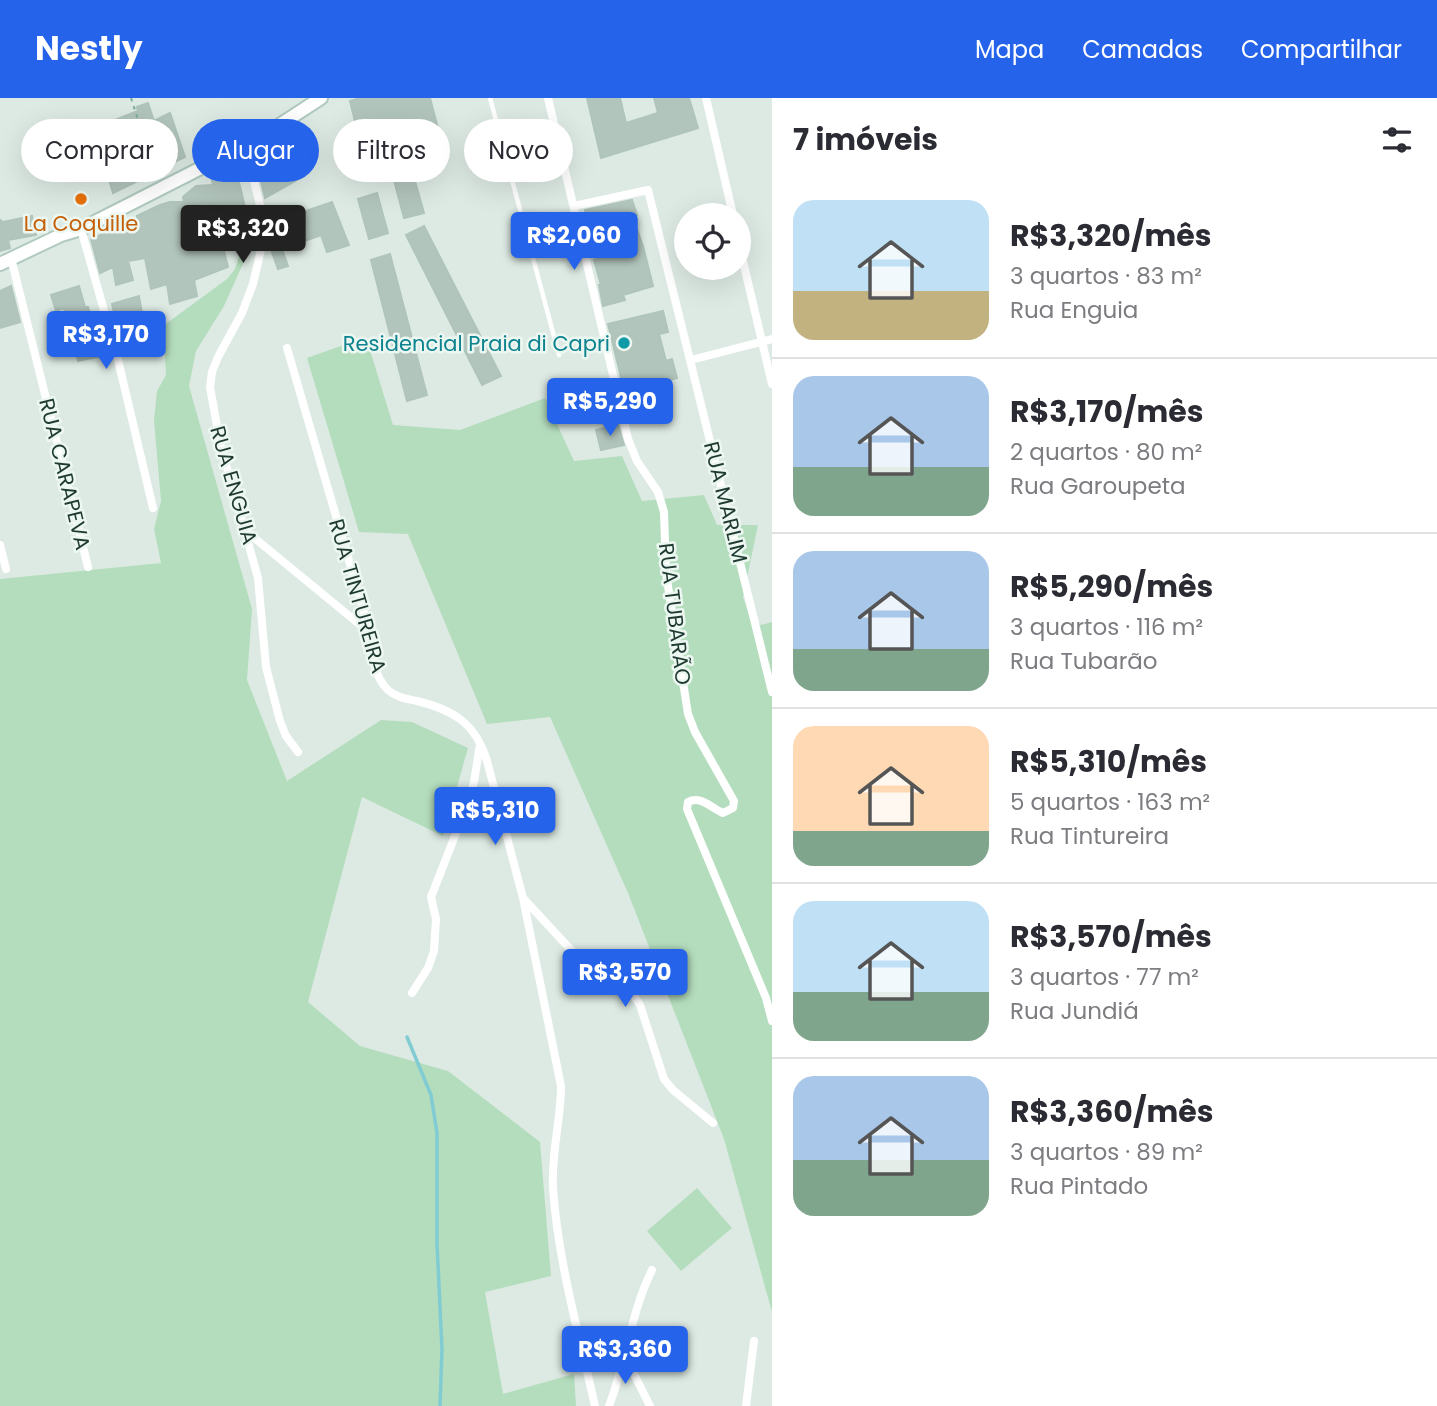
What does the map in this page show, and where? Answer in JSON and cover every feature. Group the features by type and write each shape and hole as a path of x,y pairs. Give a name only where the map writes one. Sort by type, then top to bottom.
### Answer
{"main road":[{"path":"287,119 321,98"},
{"path":"6,261 61,235 81,229 192,172"}],"street":[{"name":"RUA TUBARÃO","path":"548,98 628,439 637,461 658,492 664,512 666,573 688,714 695,732 734,801 733,808 723,813 702,800 694,799 688,802 687,809 766,998 772,1021"},
{"path":"706,98 730,203"},
{"name":"RUA ENGUIA","path":"254,182 264,221 259,265 242,313 218,357 210,387 220,443 258,578 266,667 280,721 286,736 298,752"},
{"name":"RUA MARLIM","path":"574,206 648,190 772,692"},
{"path":"81,229 118,360 153,509"},
{"name":"RUA CARAPEVA","path":"6,261 88,567"},
{"path":"748,280 772,384"},
{"path":"691,360 772,339"},
{"name":"RUA TINTUREIRA","path":"287,348 370,633 372,660 378,675 387,689 399,697 447,710 461,719 480,741 523,898 561,1086 553,1152 553,1187 567,1284 595,1406"},
{"path":"246,531 370,633"},
{"path":"0,545 6,569"},
{"path":"412,993 428,968 434,951 436,919 431,897 469,800 480,741"},
{"path":"523,898 572,951 628,986 640,1004 664,1079 673,1090 713,1123"},
{"path":"609,1406 640,1297 652,1270"},
{"path":"746,1406 754,1341"},
{"path":"625,1356 650,1406"}],"lane":[{"path":"490,98 559,355"}],"path":[{"path":"131,98 138,119"}],"green space":[{"path":"254,229 255,237 224,306 196,351 189,386 252,609 247,680 287,781 381,720 412,722 468,748 443,836 362,797 308,1002 360,1046 448,1071 540,1142 551,1276 485,1292 503,1394 574,1374 576,1406 0,1406 0,579 161,563 154,529 161,501 154,420 157,391 166,375 163,326 227,279 235,269 247,233"},
{"path":"366,337 393,425 460,430 545,398 574,461 622,456 642,501 704,495 717,525 758,525 743,597 753,627 772,622 772,1312 724,1139 628,893 550,717 487,724 408,534 359,532 307,358"},
{"path":"697,1188 732,1228 681,1271 647,1231"}],"building":[{"path":"360,98 430,98 436,119 354,119 350,101"},
{"path":"587,98 620,98 626,123 658,113 654,98 689,98 698,128 601,158"},
{"path":"148,103 153,119 117,119 138,111 137,107"},
{"path":"170,113 172,119 158,119"},
{"path":"178,136 185,157 178,160"},
{"path":"110,182 136,182 113,193"},
{"path":"212,182 239,182 250,229 222,243 228,267 194,280 197,296 170,304 167,284 151,289 145,258 128,261 133,280 116,285 113,267 100,273 91,239 137,219 137,216 160,205 184,202 183,197 196,186 213,185"},
{"path":"261,182 293,182 265,198"},
{"path":"394,182 415,182 424,213 404,218"},
{"path":"377,193 388,233 369,239 358,199"},
{"path":"632,200 637,215 632,216 653,286 623,295 625,300 603,306 594,260 597,259 585,210"},
{"path":"332,202 349,245 327,252 321,235 282,249 288,266 278,269 269,244 271,223"},
{"path":"32,216 36,235 8,240 10,248 0,251 0,220 3,222"},
{"path":"424,226 501,376 482,385 406,235"},
{"path":"390,254 427,395 407,401 371,260"},
{"path":"11,286 20,322 0,328 0,291"},
{"path":"79,286 85,307 88,307 101,356 78,361 64,308 56,311 51,295"},
{"path":"139,296 142,314 116,321 112,304"},
{"path":"663,311 668,332 659,334 666,361 672,359 677,378 625,393 608,324"},
{"path":"618,425 624,445 601,450 596,430"}],"waterway":[{"path":"407,1037 431,1095 437,1133 437,1244 442,1349 440,1406"}],"place":[{"name":"La Coquille","path":"81,199"},
{"name":"Residencial Praia di Capri","path":"624,343"}]}
